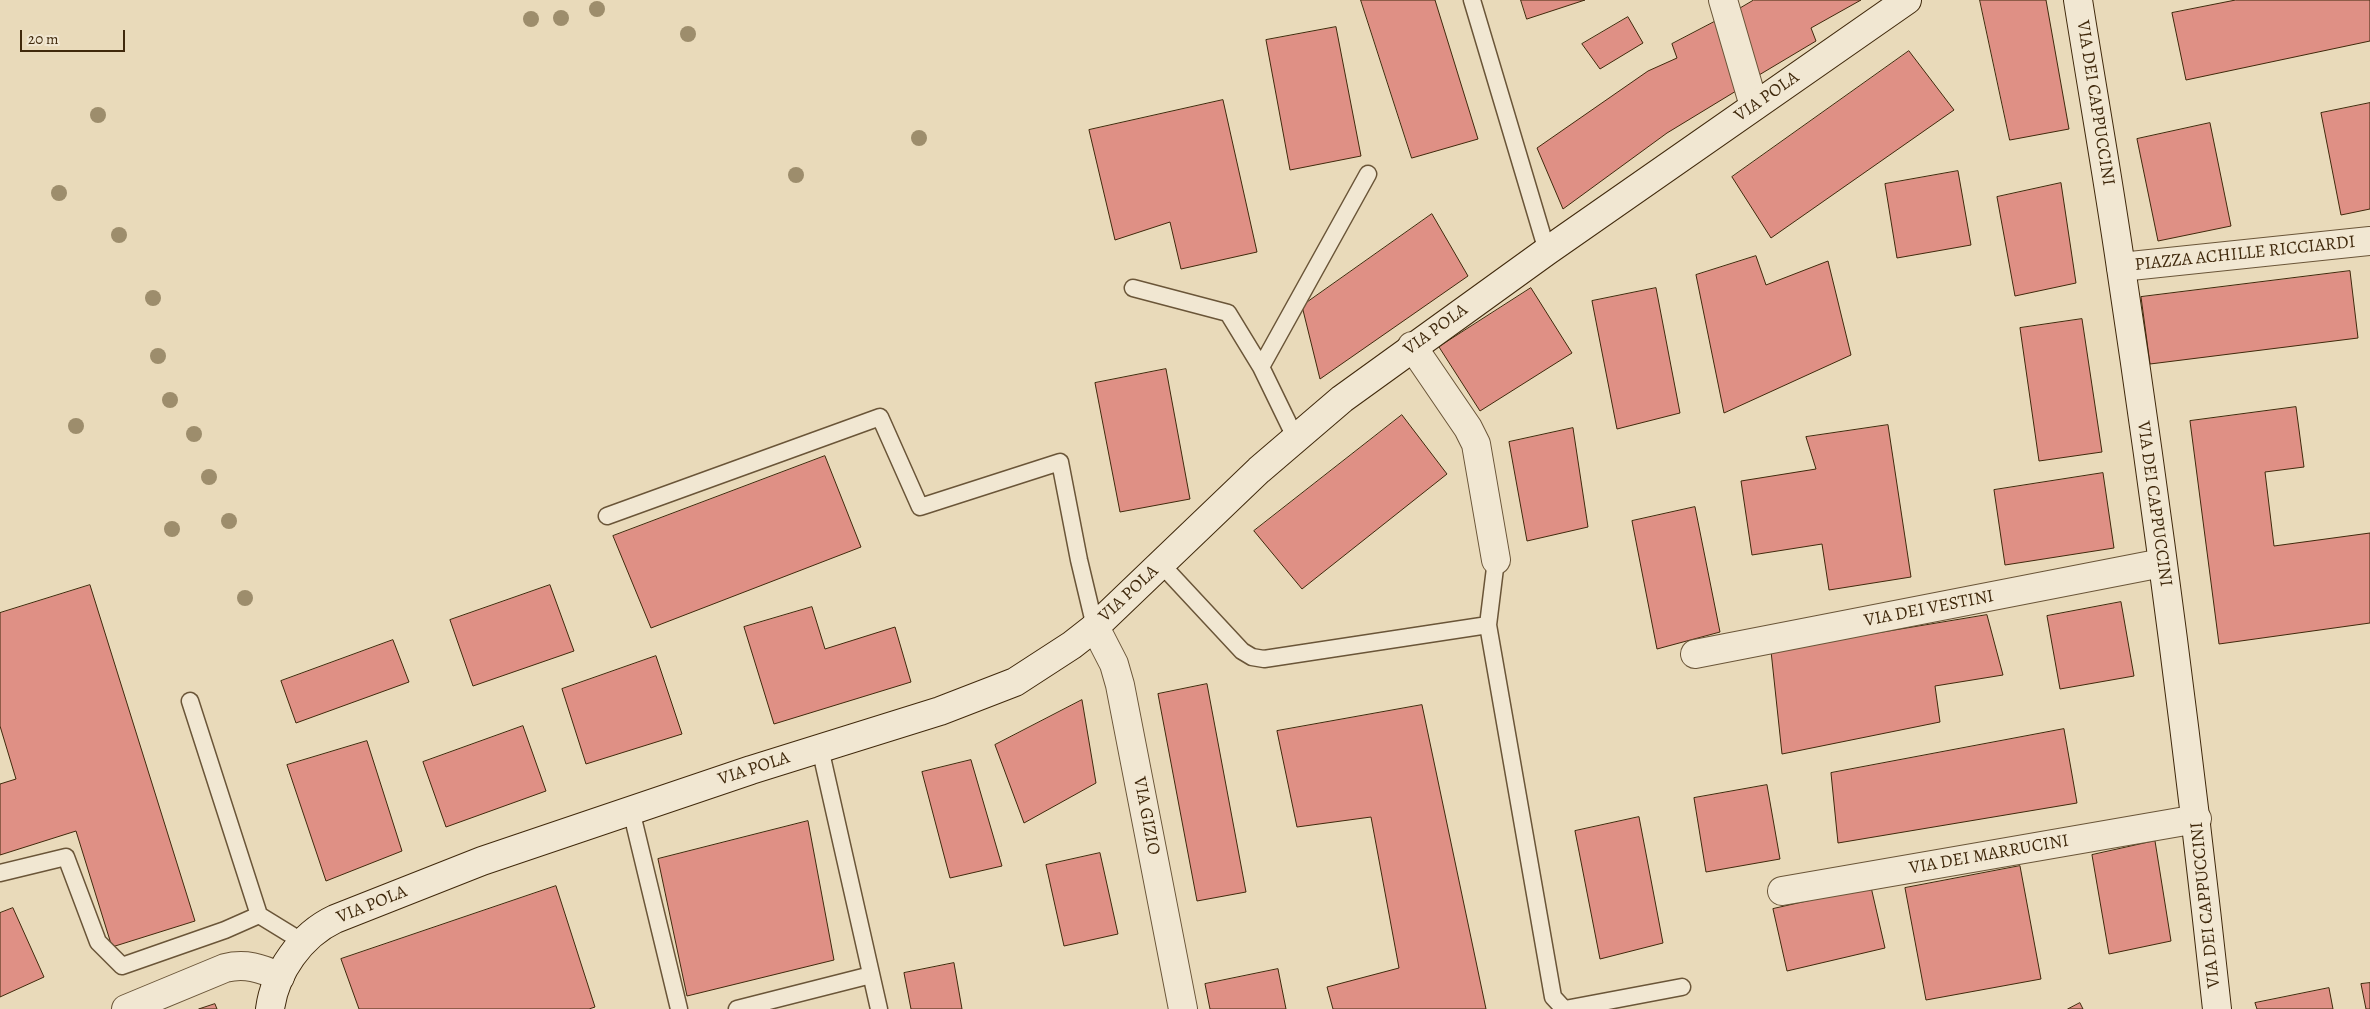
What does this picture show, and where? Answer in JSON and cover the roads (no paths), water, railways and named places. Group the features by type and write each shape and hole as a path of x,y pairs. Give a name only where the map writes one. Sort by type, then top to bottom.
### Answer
{"street":[{"path":"1723,0 1754,106"},
{"name":"VIA POLA","path":"270,1009 280,977 303,942 322,926 335,919 482,861 820,748 940,711 1015,682 1072,645 1095,627 1295,437 1412,346 1907,0"},
{"name":"VIA DEI CAPPUCCINI","path":"2078,0 2121,267 2162,563 2197,819 2217,1009"},
{"name":"PIAZZA ACHILLE RICCIARDI","path":"2121,267 2370,240"},
{"path":"1412,346 1468,428 1476,444 1496,560"},
{"name":"VIA DEI VESTINI","path":"1695,654 2162,563"},
{"name":"VIA GIZIO","path":"1095,627 1114,664 1120,685 1183,1009"},
{"name":"VIA DEI MARRUCINI","path":"1782,891 2197,819"},
{"path":"126,1009 224,968 237,965 266,970 280,977"}],"lane":[{"path":"1472,0 1547,251"},
{"path":"1261,367 1368,174"},
{"path":"1133,288 1228,313 1261,367 1295,437"},
{"path":"607,516 880,417 920,507 1060,462 1078,560 1095,627"},
{"path":"1496,560 1488,625 1553,997 1564,1009 1682,987"},
{"path":"1161,564 1242,651 1252,657 1264,660 1488,625"},
{"path":"190,702 259,915 303,942"},
{"path":"820,748 878,1009"},
{"path":"631,810 679,1009"},
{"path":"0,873 66,857 98,942 122,966 224,930 259,915"},
{"path":"737,1009 871,975"}]}
